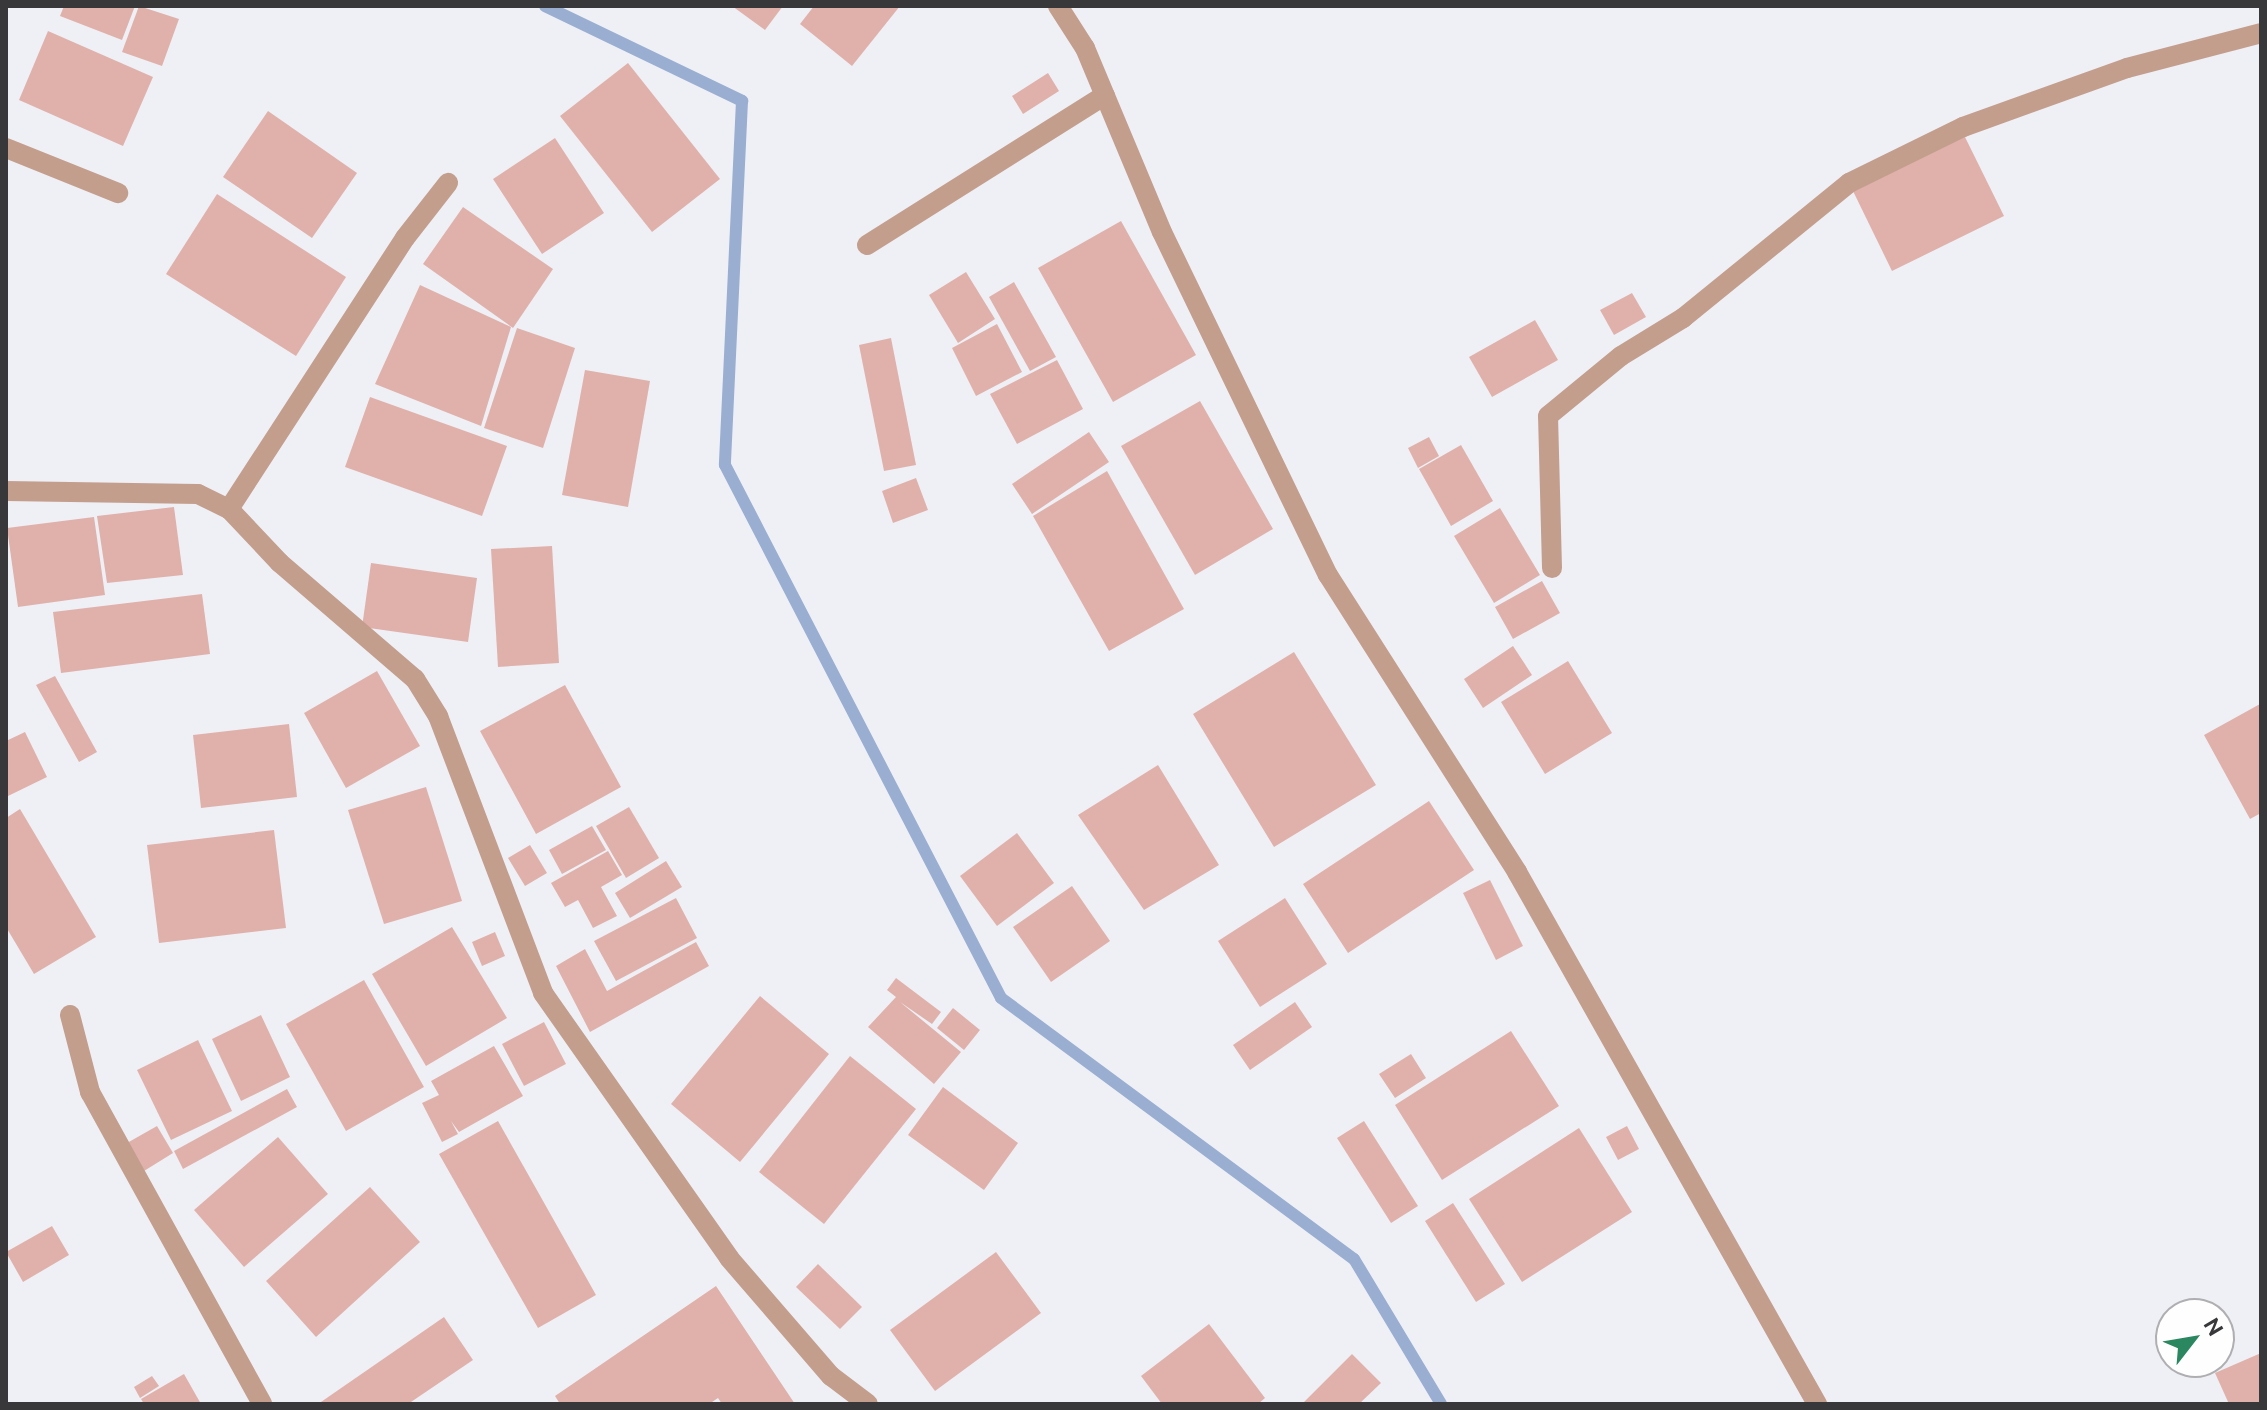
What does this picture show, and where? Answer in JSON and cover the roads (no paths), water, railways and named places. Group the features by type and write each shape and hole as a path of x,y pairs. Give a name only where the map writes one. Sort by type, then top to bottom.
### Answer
{"street":[{"path":"1058,6 1085,48 1162,232 1328,575 1517,872 1817,1404"},
{"path":"1552,568 1548,416 1621,356 1683,318 1849,183 1977,122 2127,68 2261,33"},
{"path":"867,245 1105,95"},
{"path":"6,148 118,193"},
{"path":"229,509 405,238 448,183"},
{"path":"6,491 198,494 229,509 280,563 415,679 438,716 543,993 729,1258 831,1376 868,1404"},
{"path":"70,1015 90,1092 262,1404"}],"waterway":[{"path":"545,6 742,101 725,465 1001,998 1354,1259 1441,1404"}]}
